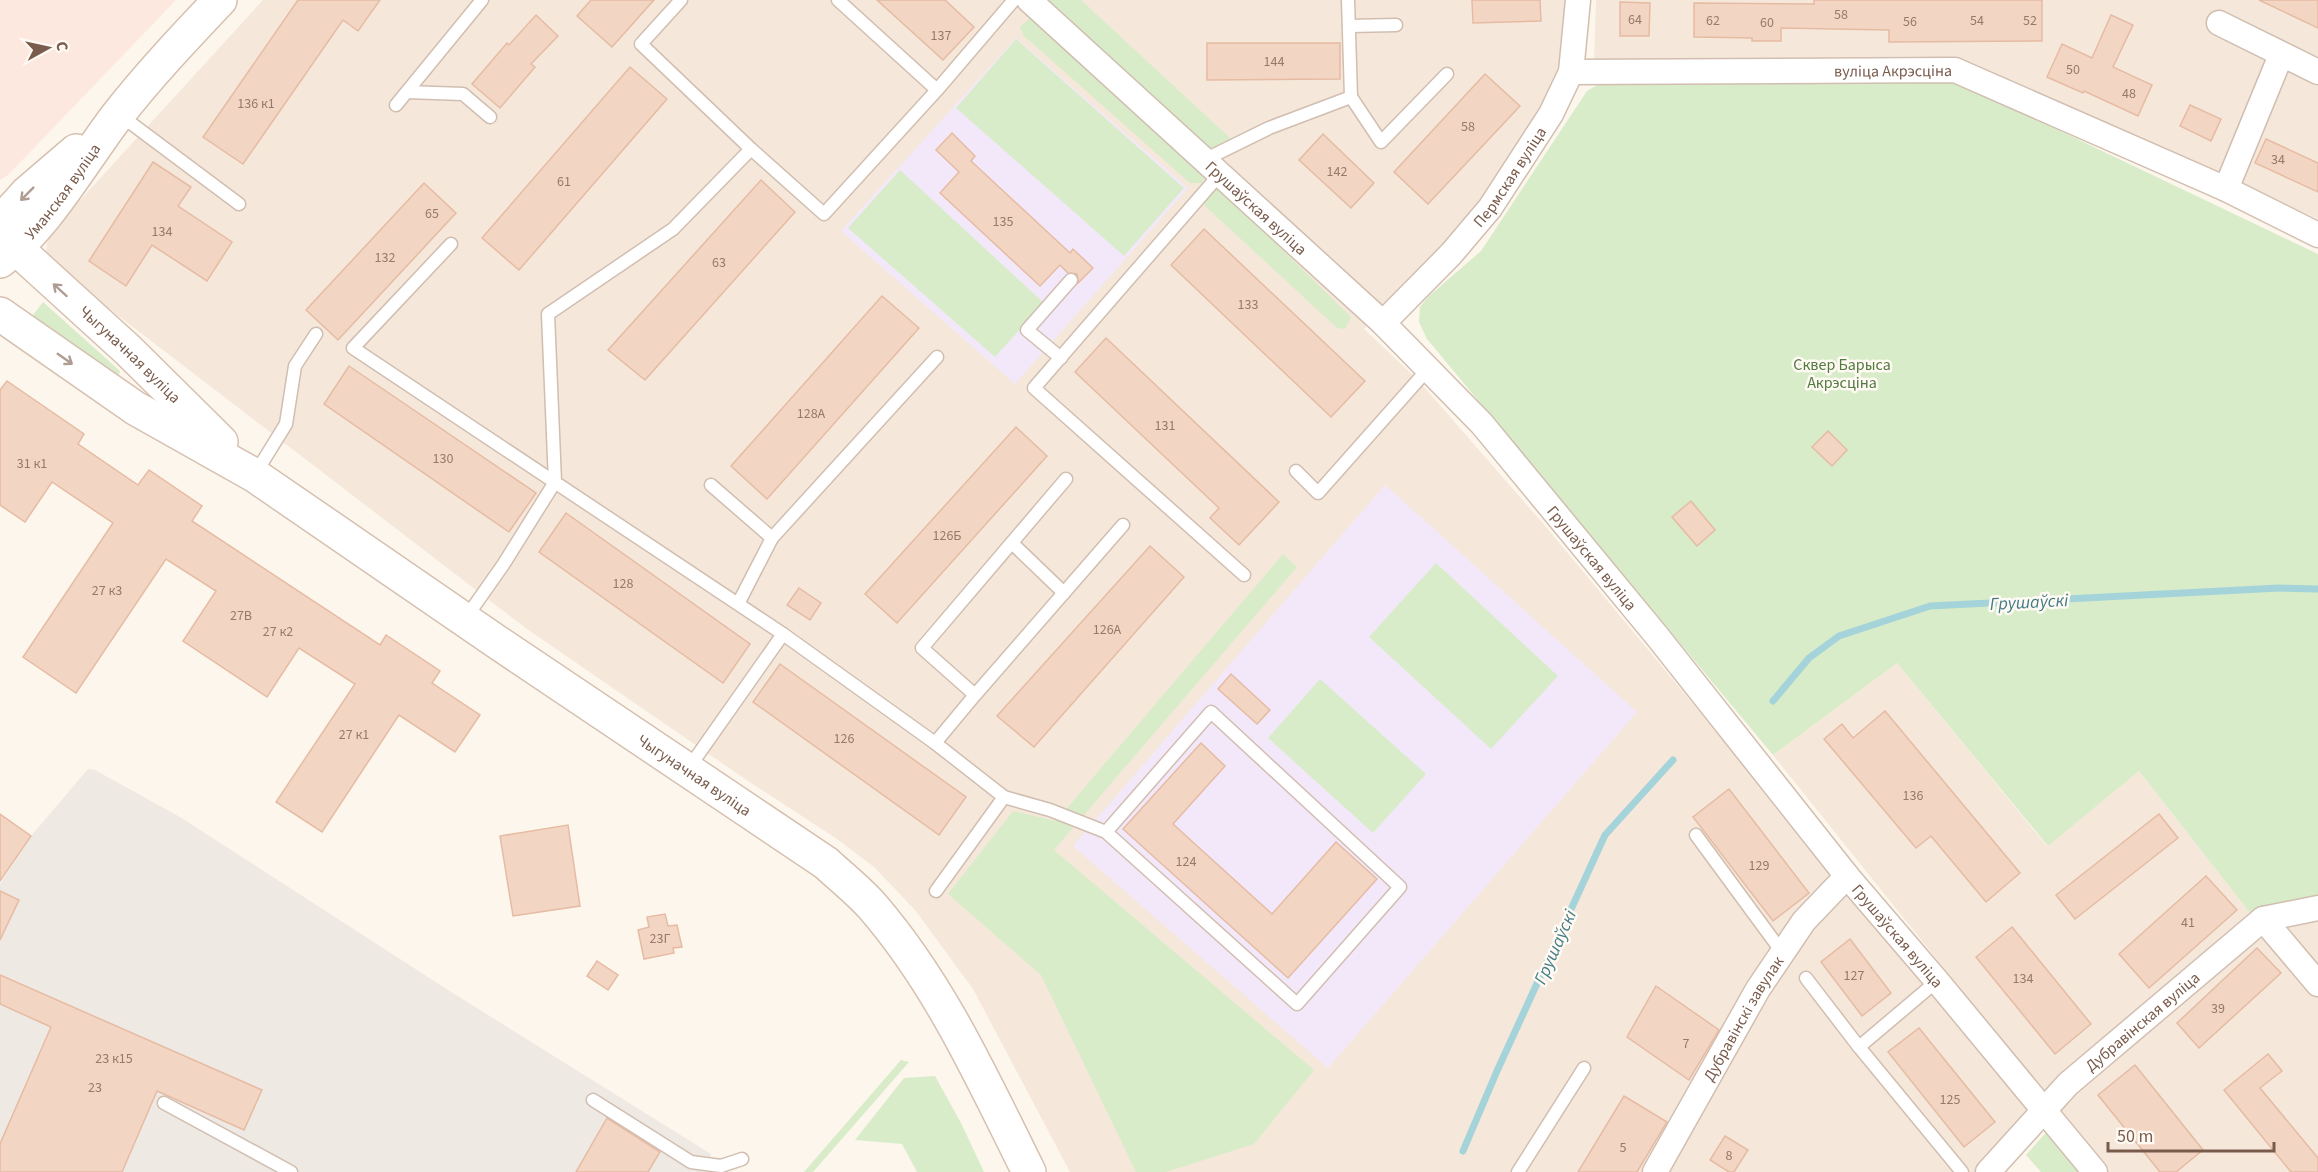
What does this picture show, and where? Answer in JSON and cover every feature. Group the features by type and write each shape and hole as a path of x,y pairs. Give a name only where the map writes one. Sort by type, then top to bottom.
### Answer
{"main road":[{"name":"Уманская вуліца","path":"4,242 27,193 119,114 220,0"},
{"name":"Чыгуначная вуліца","path":"4,242 128,350 254,475"},
{"name":"Чыгуначная вуліца","path":"0,314 135,408 254,475 464,620 826,863 872,905 945,1006 1029,1172"}],"street":[{"name":"Грушаўская вуліца","path":"1029,0 1383,322 1482,424 1559,516 1847,876 2095,1172"},
{"name":"Пермская вуліца","path":"1383,322 1451,254 1490,208 1551,114 1571,72 1578,0"},
{"path":"2219,23 2318,72"},
{"path":"2226,189 2281,55"},
{"name":"вуліца Акрэсціна","path":"1571,72 1955,70 2226,189 2318,235"},
{"name":"Дубравінскі завулак","path":"1655,1172 1758,989 1782,952 1804,921 1847,876"},
{"name":"Дубравінская вуліца","path":"1988,1172 2081,1073 2263,919 2318,908"},
{"path":"2263,919 2318,984"}],"lane":[{"path":"396,105 482,0"},
{"path":"681,0 641,44 824,214 937,90 1014,0"},
{"path":"838,0 937,90"},
{"path":"1348,0 1351,98 1381,142 1447,74"},
{"path":"1349,26 1396,25"},
{"path":"407,92 463,94 490,117"},
{"path":"1244,575 1034,388 1212,167 1269,128 1351,98"},
{"path":"119,114 238,204"},
{"path":"464,620 503,565 555,482 548,314 673,228 751,148"},
{"path":"450,244 353,348 739,602 935,743 1004,797 1050,810 1106,832 1297,1004 1400,887 1211,712 1106,832"},
{"path":"1060,358 1027,330 1071,280"},
{"path":"254,475 286,424 295,366 316,334"},
{"path":"739,602 772,538 937,357"},
{"path":"1296,471 1318,493 1428,369"},
{"path":"975,695 922,648 1066,479"},
{"path":"711,485 772,538"},
{"path":"935,743 1122,525"},
{"path":"1012,543 1064,593"},
{"path":"687,770 783,634"},
{"path":"936,891 1004,797"},
{"path":"1696,835 1782,952"},
{"path":"1806,978 1859,1047 1962,1172"},
{"path":"1859,1047 1937,981"},
{"path":"1518,1172 1584,1068"},
{"path":"593,1100 691,1162 721,1166 742,1159"},
{"path":"164,1103 291,1172"}],"shaded area":[{"path":"0,0 176,0 8,175 0,180"},
{"path":"263,0 1570,0 1565,64 1524,141 1477,206 1439,253 1403,285 1364,329 1418,380 1546,527 2032,1111 1974,1172 1070,1172 973,989 915,910 874,867 837,839 748,781 527,629 52,265 46,253 51,232"},
{"path":"1596,0 2318,0 2318,219 1957,58 1594,63"},
{"path":"1016,38 1188,188 1015,384 841,231"},
{"path":"1385,485 1637,712 1328,1068 1073,846"},
{"path":"1897,663 2047,846 2139,771 2251,914 2043,1092 1773,755"},
{"path":"88,769 95,770 180,817 448,990 711,1154 707,1172 0,1172 0,884 31,836"},
{"path":"2318,919 2318,965 2284,926"},
{"path":"2262,930 2318,995 2318,1172 2106,1172 2053,1107"}],"green space":[{"path":"1048,0 1081,0 1231,139 1219,148 1207,151"},
{"path":"1031,17 1206,173 1202,183 1190,183 1023,35 1020,27"},
{"path":"1016,39 1184,188 1124,256 956,108"},
{"name":"Сквер Барыса Акрэсціна","path":"1609,78 1951,79 2318,254 2318,901 2251,914 2139,771 2048,846 1897,663 1773,755 1427,339 1419,322 1420,307 1428,297 1481,251 1587,91"},
{"path":"900,170 1044,303 995,357 848,228"},
{"path":"1218,187 1351,317 1345,329 1337,328 1204,205 1205,195"},
{"path":"43,302 120,371 119,375 116,376 30,319"},
{"path":"1283,554 1297,567 1054,850 1314,1070 1254,1144 1166,1172 1136,1172 1041,975 948,894 1013,811 1056,821"},
{"path":"1436,563 1558,676 1491,749 1369,637"},
{"path":"1320,679 1426,774 1373,833 1268,738"},
{"path":"901,1060 909,1062 813,1172 804,1172"},
{"path":"935,1076 984,1172 917,1172 902,1144 855,1140 904,1078"},
{"path":"2048,1130 2082,1172 2041,1172 2026,1155"}],"building":[{"path":"298,0 380,0 358,31 343,20 243,164 203,137"},
{"path":"591,0 654,0 612,47 577,16"},
{"path":"877,0 945,0 974,27 943,60"},
{"path":"1472,0 1540,0 1541,21 1473,23"},
{"path":"1814,0 2042,0 2042,41 1889,42 1889,30 1781,28 1781,41 1694,37 1694,3 1814,4"},
{"path":"2259,0 2318,0 2318,28"},
{"path":"1620,2 1650,3 1649,36 1620,36"},
{"path":"536,15 558,36 531,64 535,67 500,108 472,84 507,43 509,45"},
{"path":"2111,15 2133,25 2113,67 2152,85 2138,116 2047,77 2062,44 2092,58"},
{"path":"1207,43 1340,43 1340,79 1207,80"},
{"path":"630,67 667,99 519,270 482,238"},
{"path":"1485,74 1520,106 1428,204 1394,172"},
{"path":"2190,105 2221,119 2211,141 2180,126"},
{"path":"952,133 975,156 971,161 1070,253 1073,249 1093,268 1078,283 1077,274 1068,273 1060,265 1040,286 940,193 959,172 936,150"},
{"path":"1323,134 1374,183 1351,208 1299,160"},
{"path":"2266,139 2318,163 2318,192 2255,163"},
{"path":"153,162 191,187 178,206 232,242 207,281 152,245 126,286 89,261"},
{"path":"761,180 795,212 645,380 608,350"},
{"path":"424,183 456,213 338,340 306,310"},
{"path":"1204,229 1365,381 1331,417 1171,265"},
{"path":"882,296 919,328 767,499 731,466"},
{"path":"1106,338 1279,502 1239,545 1210,518 1219,508 1075,372"},
{"path":"349,366 536,493 509,532 324,404"},
{"path":"7,381 84,434 78,444 138,485 149,470 202,506 192,521 380,645 386,635 440,671 432,683 480,715 455,752 399,715 322,832 276,802 355,684 299,648 267,697 183,641 216,591 166,559 76,693 23,657 113,523 52,482 25,522 0,505 0,390"},
{"path":"1016,427 1047,456 897,623 865,594"},
{"path":"1828,431 1847,450 1832,466 1812,447"},
{"path":"1691,501 1715,530 1697,546 1672,517"},
{"path":"566,513 750,644 723,683 539,552"},
{"path":"1150,546 1184,577 1034,747 997,716"},
{"path":"799,588 821,603 810,620 787,605"},
{"path":"780,664 966,797 939,835 753,702"},
{"path":"1231,674 1270,710 1257,724 1218,689"},
{"path":"1885,711 2020,873 1986,902 1931,836 1916,848 1824,739 1842,724 1853,738"},
{"path":"1201,743 1225,766 1173,824 1272,914 1336,842 1377,879 1288,978 1123,829"},
{"path":"1729,789 1809,893 1773,921 1693,817"},
{"path":"0,814 31,836 0,881"},
{"path":"2159,814 2178,838 2075,919 2056,895"},
{"path":"568,825 580,906 513,916 500,836"},
{"path":"2206,876 2237,910 2149,988 2119,954"},
{"path":"0,891 19,900 0,940"},
{"path":"665,914 668,926 677,925 682,947 673,948 674,953 644,959 638,930 649,927 647,917"},
{"path":"2012,927 2091,1024 2055,1054 1976,957"},
{"path":"1850,939 1891,993 1862,1016 1821,962"},
{"path":"2257,948 2281,973 2199,1048 2177,1023"},
{"path":"597,961 618,975 608,990 587,976"},
{"path":"0,975 262,1090 244,1130 157,1091 122,1172 0,1172 0,1144 51,1027 0,1004"},
{"path":"1656,986 1719,1030 1689,1080 1627,1037"},
{"path":"1919,1028 1995,1122 1964,1147 1888,1052"},
{"path":"2268,1054 2282,1071 2260,1088 2318,1158 2318,1172 2291,1172 2224,1090"},
{"path":"2135,1065 2203,1150 2176,1172 2160,1172 2098,1095"},
{"path":"1624,1096 1667,1122 1637,1172 1578,1172"},
{"path":"607,1118 660,1152 648,1172 576,1172"},
{"path":"1725,1136 1748,1150 1734,1172 1729,1172 1710,1160"}],"waterway":[{"name":"Грушаўскі","path":"1773,701 1809,658 1839,636 1930,606 2279,588 2318,589"},
{"name":"Грушаўскі","path":"1463,1151 1605,835 1673,760"}]}
